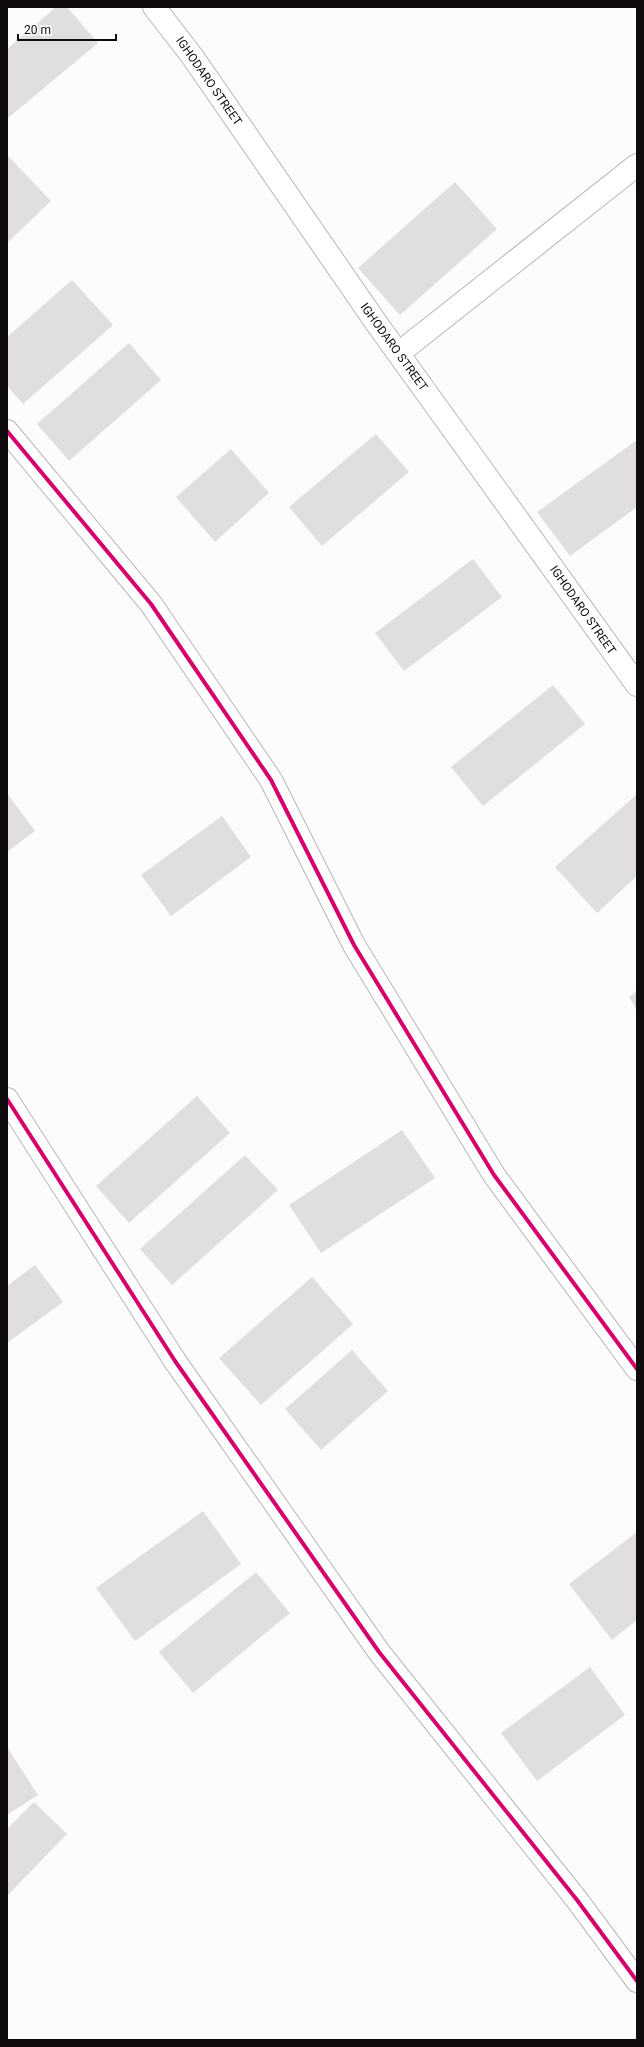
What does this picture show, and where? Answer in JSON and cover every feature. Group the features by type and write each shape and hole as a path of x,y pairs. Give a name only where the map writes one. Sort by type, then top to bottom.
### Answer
{"street":[{"name":"IGHODARO STREET","path":"154,7 192,56 399,353 637,685"},
{"path":"399,353 637,165"},
{"path":"7,431 151,604 271,780 354,945 494,1175 637,1369"},
{"path":"7,1099 175,1361 379,1652 577,1900 637,1981"}],"building":[{"path":"56,7 67,7 98,43 8,118 7,49"},
{"path":"8,156 51,201 7,243 7,157"},
{"path":"455,182 497,229 400,315 358,268"},
{"path":"72,280 113,325 23,404 7,386 7,337"},
{"path":"129,343 161,380 69,461 37,424"},
{"path":"376,434 409,472 322,546 289,507"},
{"path":"637,440 637,507 570,556 537,512"},
{"path":"231,449 269,493 215,542 176,497"},
{"path":"473,559 502,597 404,671 375,633"},
{"path":"553,685 585,724 483,806 451,767"},
{"path":"7,793 35,831 7,852"},
{"path":"637,794 637,876 597,913 555,867"},
{"path":"222,816 251,857 171,916 141,875"},
{"path":"637,991 637,1010 629,997"},
{"path":"197,1096 230,1133 129,1223 96,1186"},
{"path":"402,1130 435,1178 321,1253 289,1205"},
{"path":"245,1155 278,1190 172,1285 140,1249"},
{"path":"35,1265 63,1302 7,1343 7,1286"},
{"path":"312,1277 353,1324 261,1405 219,1358"},
{"path":"352,1350 388,1391 321,1450 285,1409"},
{"path":"203,1511 241,1564 135,1641 96,1588"},
{"path":"637,1532 637,1620 612,1640 569,1584"},
{"path":"256,1572 290,1613 193,1693 159,1652"},
{"path":"590,1667 625,1715 537,1781 501,1733"},
{"path":"7,1747 38,1795 7,1815"},
{"path":"34,1802 67,1834 7,1896 7,1829"}],"cycle path":[{"path":"7,431 151,604 271,780 354,945 494,1175 637,1369"},
{"path":"7,1099 175,1361 379,1652 577,1900 637,1981"}]}
